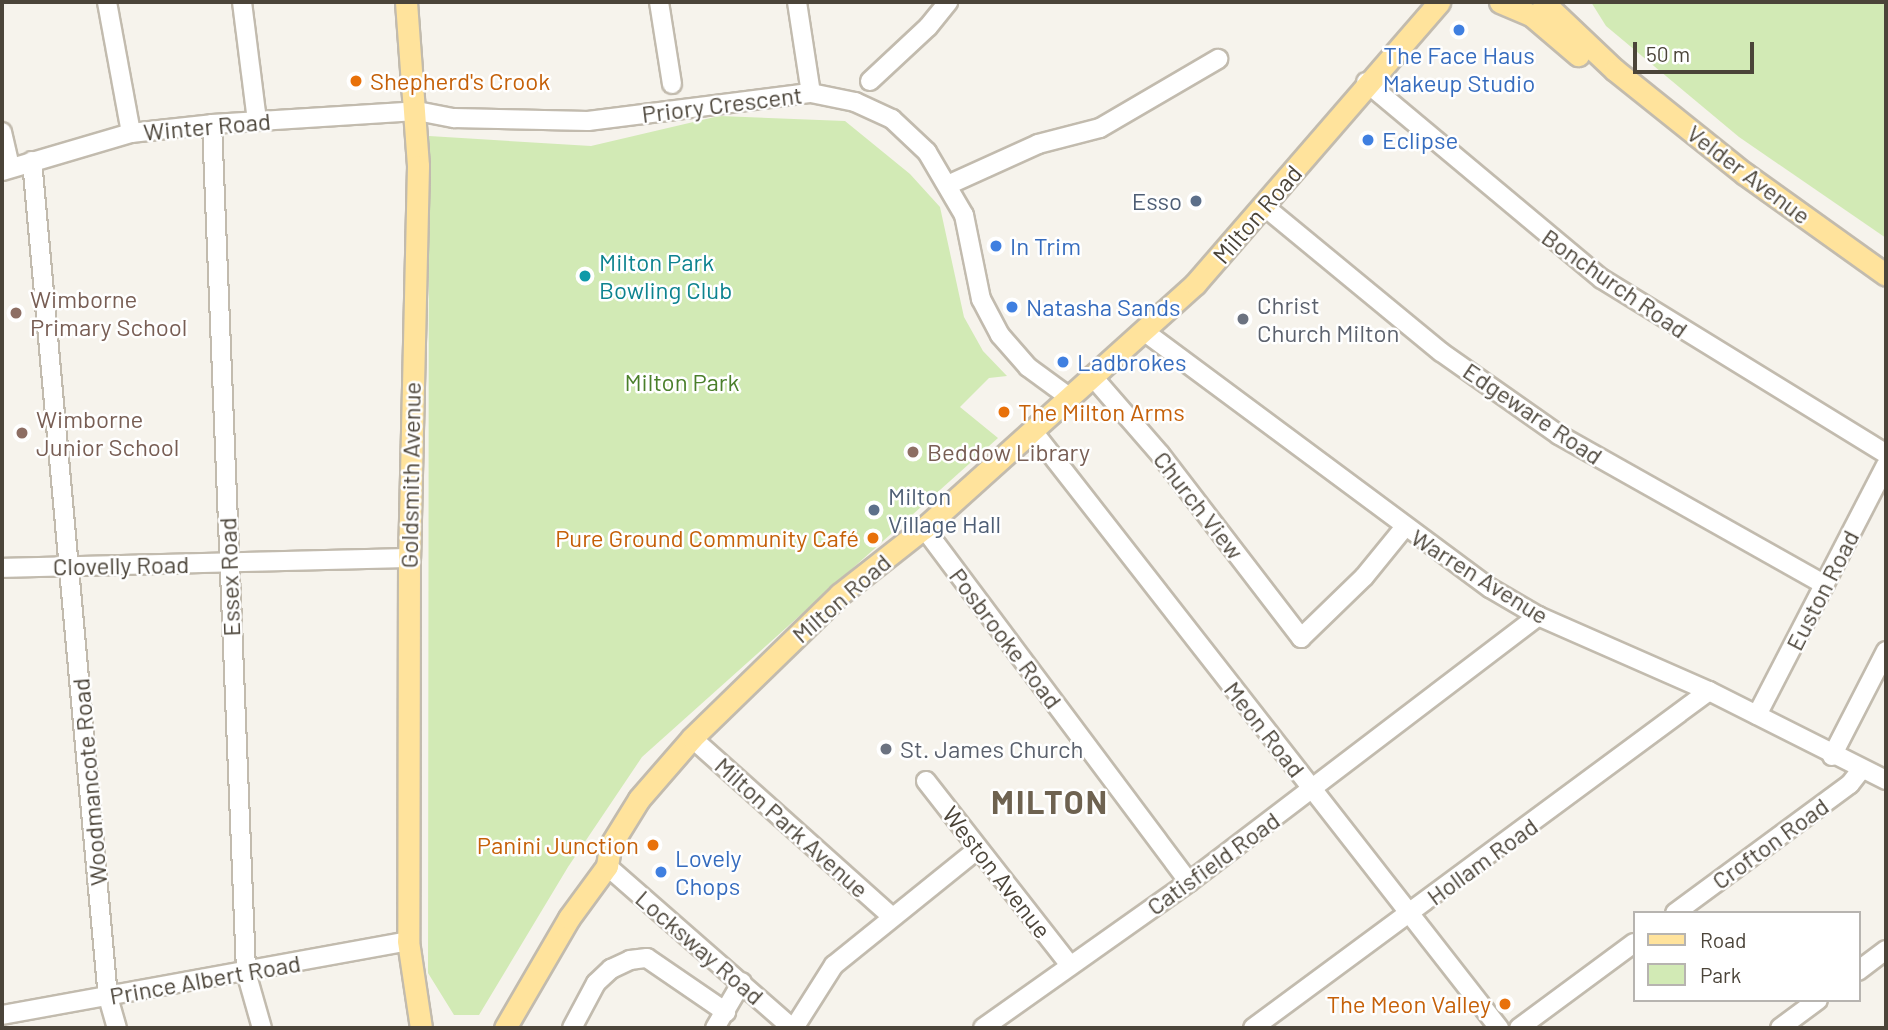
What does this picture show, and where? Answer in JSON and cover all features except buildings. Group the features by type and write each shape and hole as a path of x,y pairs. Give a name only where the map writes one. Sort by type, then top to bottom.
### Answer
{"main road":[{"name":"Goldsmith Avenue","path":"406,2 417,111 409,558 407,979 414,1028"},
{"name":"Milton Road","path":"505,1028 569,918 607,866 610,846 639,799 692,738 840,594 924,528 1145,332 1265,207 1366,82 1441,2"},
{"name":"Velder Avenue","path":"1500,2 1531,15 1580,57 1615,70"},
{"name":"Velder Avenue","path":"1543,2 1615,70 1745,174 1886,275"},
{"name":"Velder Avenue","path":"1564,2 1615,70"},
{"name":"Goldsmith Avenue","path":"408,945 421,1028"},
{"path":"408,945 428,1028"}],"street":[{"path":"107,2 131,133"},
{"path":"242,2 257,121"},
{"path":"659,2 672,85"},
{"path":"797,2 811,93"},
{"path":"870,80 928,27 948,2"},
{"path":"950,184 1038,144 1100,128 1218,59"},
{"name":"Bonchurch Road","path":"1366,82 1602,279 1886,454"},
{"name":"Priory Crescent","path":"417,111 454,118 588,121 811,93 855,102 892,119 927,152 950,184 964,215 981,299 1000,335 1028,367 1069,397"},
{"name":"Winter Road","path":"6,169 131,133 212,124 417,111"},
{"name":"Essex Road","path":"212,124 246,972 262,1028"},
{"path":"2,132 6,169"},
{"name":"Woodmancote Road","path":"32,161 108,997 117,1028"},
{"name":"Edgeware Road","path":"1265,207 1441,352 1559,435 1825,585"},
{"name":"Warren Avenue","path":"1145,332 1404,528 1538,616 1709,691 1832,756 1886,780"},
{"name":"Church View","path":"1093,377 1160,454 1301,638 1364,577 1404,528"},
{"name":"Meon Road","path":"1032,430 1499,1028"},
{"name":"Euston Road","path":"1757,715 1886,465"},
{"name":"Posbrooke Road","path":"924,528 1189,882"},
{"name":"Clovelly Road","path":"2,568 409,558"},
{"name":"Catisfield Road","path":"984,1028 1069,964 1189,882 1538,616"},
{"path":"1832,756 1886,651"},
{"name":"Hollam Road","path":"1253,1028 1709,691"},
{"name":"Milton Park Avenue","path":"692,738 892,917"},
{"name":"Crofton Road","path":"1678,911 1850,784 1861,770"},
{"name":"Weston Avenue","path":"926,781 1069,964"},
{"path":"793,1028 834,965 978,849"},
{"name":"Locksway Road","path":"607,866 793,1028"},
{"path":"1519,1028 1632,944"},
{"name":"Prince Albert Road","path":"2,1014 408,945"},
{"path":"1860,970 1886,950"},
{"path":"572,1028 596,984 611,969 630,960 647,958 726,1012"},
{"path":"715,1028 742,982"},
{"path":"1780,1028 1815,1002"}],"green space":[{"path":"1591,2 1886,2 1886,238 1739,137 1606,26"},
{"name":"Milton Park","path":"719,116 845,121 910,174 940,207 964,317 983,351 1007,376 989,378 960,407 998,438 642,757 568,867 479,1015 454,1015 428,973 429,136 591,146"}],"place":[{"name":"The Face Haus Makeup Studio","path":"1459,30"},
{"name":"Shepherd's Crook","path":"356,81"},
{"name":"Eclipse","path":"1368,140"},
{"name":"Esso","path":"1196,201"},
{"name":"In Trim","path":"996,246"},
{"name":"Milton Park Bowling Club","path":"585,276"},
{"name":"Natasha Sands","path":"1012,307"},
{"name":"Wimborne Primary School","path":"16,313"},
{"name":"Christ Church Milton","path":"1243,319"},
{"name":"Ladbrokes","path":"1063,362"},
{"name":"The Milton Arms","path":"1004,412"},
{"name":"Wimborne Junior School","path":"22,433"},
{"name":"Beddow Library","path":"913,452"},
{"name":"Milton Village Hall","path":"874,510"},
{"name":"Pure Ground Community Café","path":"873,538"},
{"name":"St. James Church","path":"886,749"},
{"name":"Panini Junction","path":"653,845"},
{"name":"Lovely Chops","path":"661,872"},
{"name":"The Meon Valley","path":"1505,1004"}],"district":[{"name":"MILTON","path":"1050,801"}]}
